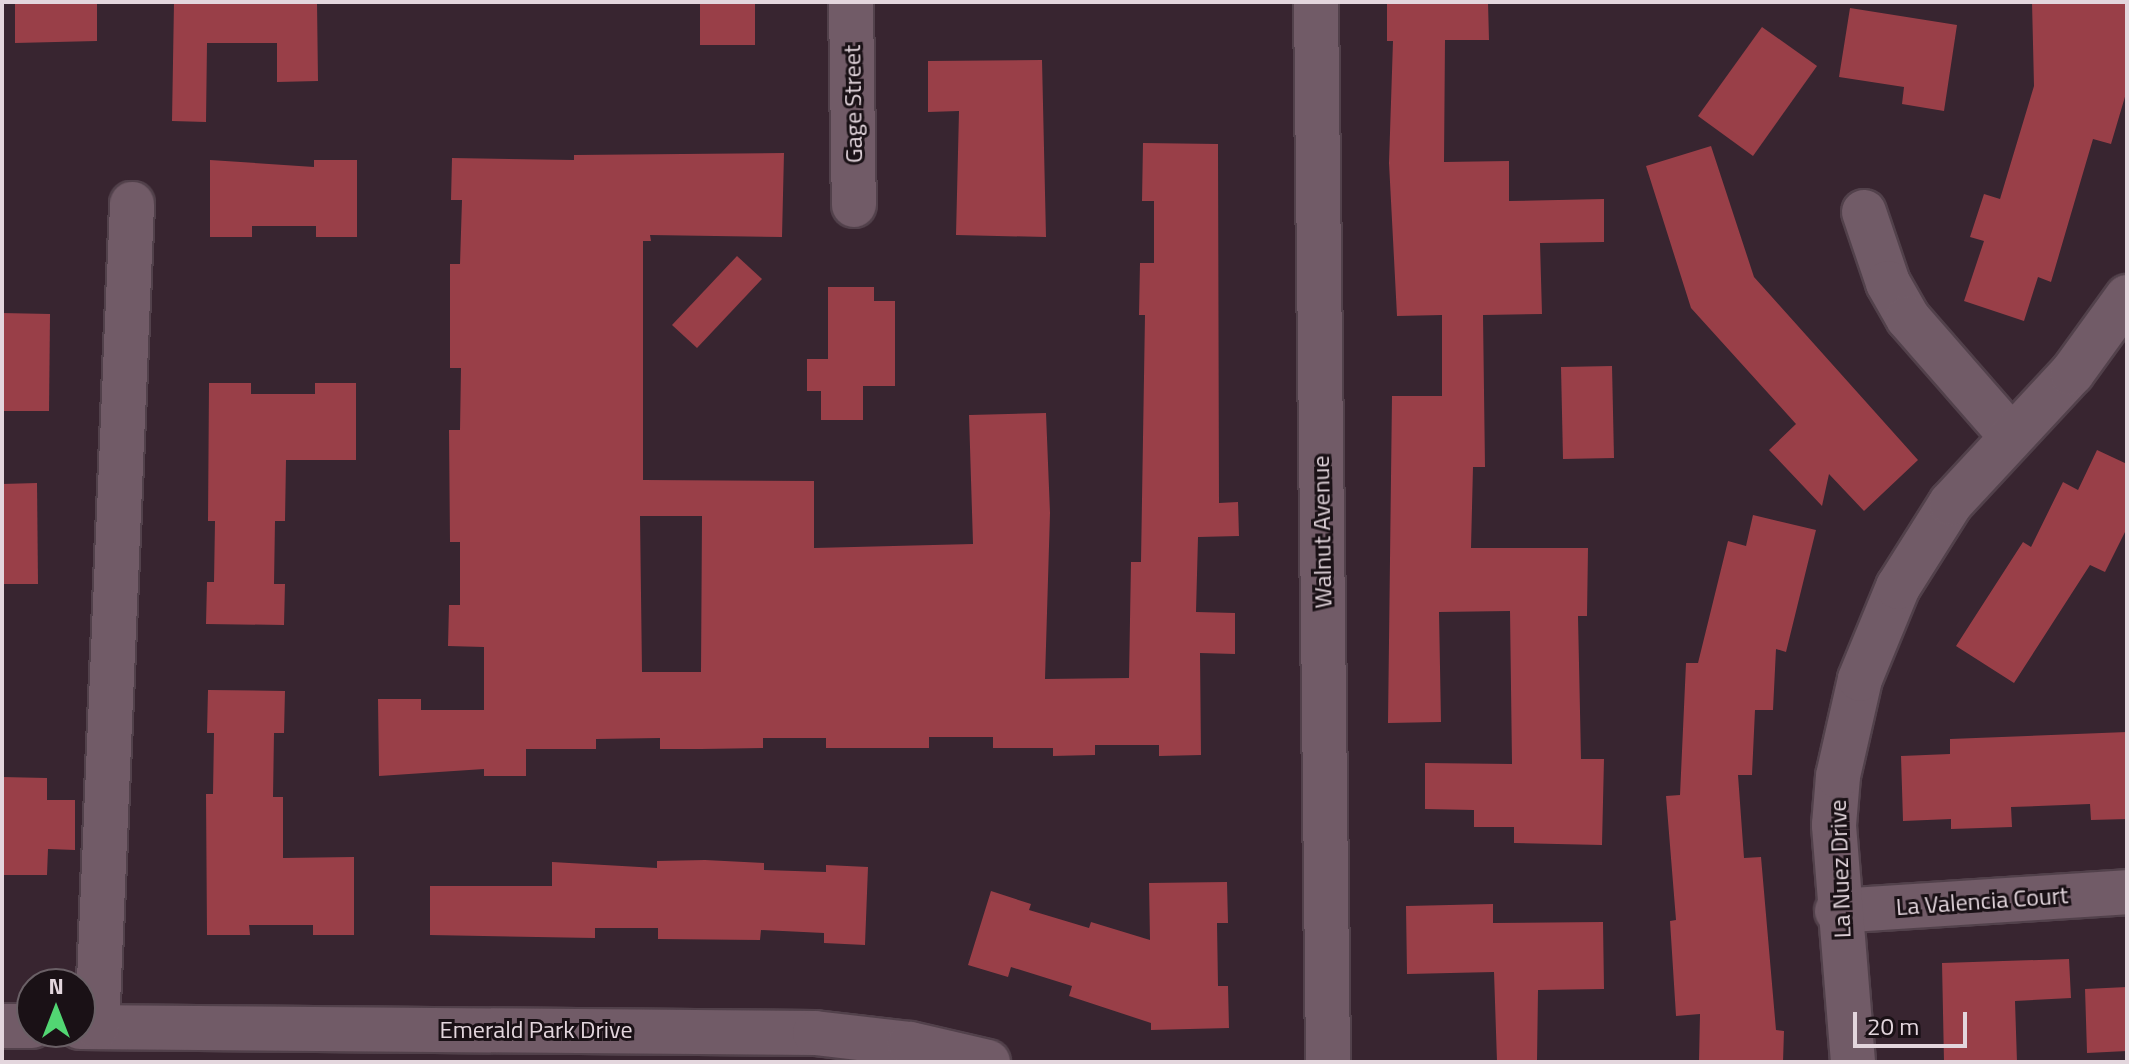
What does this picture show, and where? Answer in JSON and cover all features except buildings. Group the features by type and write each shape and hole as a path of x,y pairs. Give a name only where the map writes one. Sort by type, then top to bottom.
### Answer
{"street":[{"name":"Gage Street","path":"851,2 854,205"},
{"name":"Walnut Avenue","path":"1316,2 1328,1062"},
{"path":"92,968 132,204"},
{"path":"1864,212 1888,283 1908,318 2011,436"},
{"name":"La Nuez Drive","path":"1853,1062 1850,1000 1837,911 1838,776 1872,644 1923,544 1958,493 2072,373 2127,297"},
{"name":"La Valencia Court","path":"1837,911 2127,892"},
{"name":"Emerald Park Drive","path":"96,1027 801,1033 910,1044 988,1062"}]}
